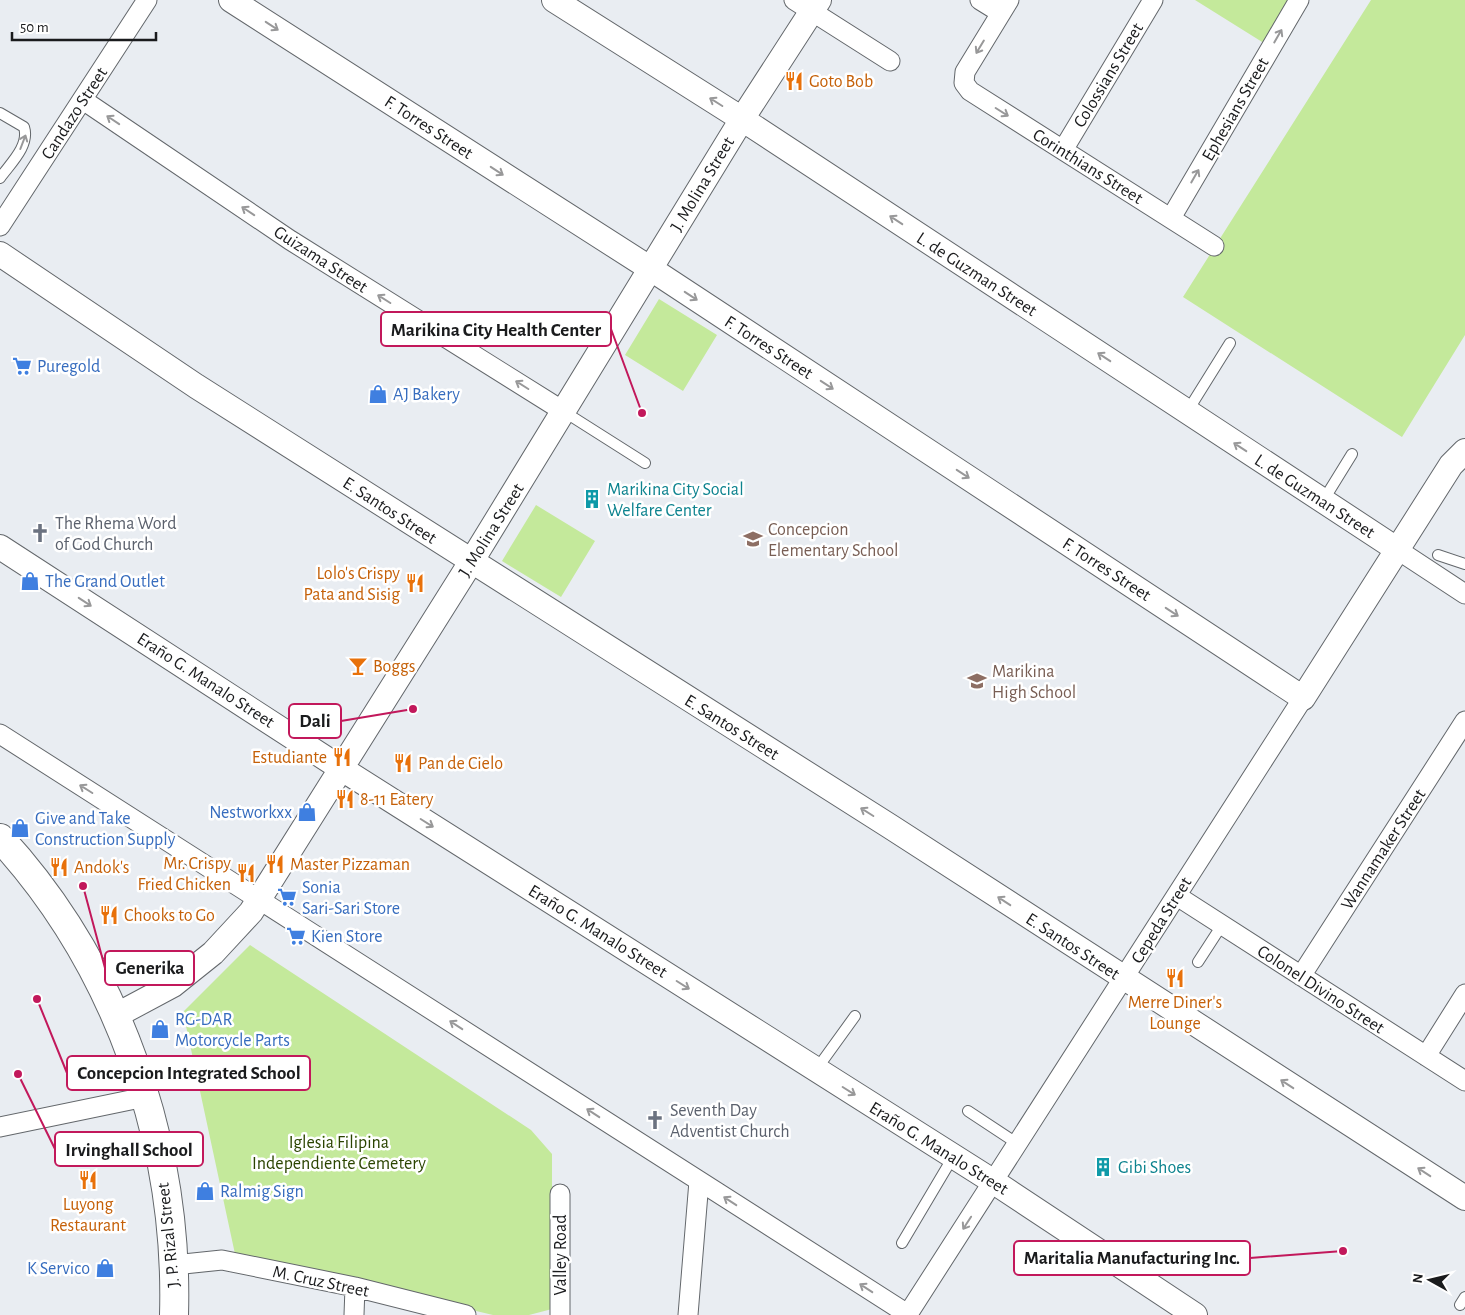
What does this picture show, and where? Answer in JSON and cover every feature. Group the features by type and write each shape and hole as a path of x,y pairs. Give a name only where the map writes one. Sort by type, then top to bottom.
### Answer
{"main road":[{"name":"J. P. Rizal Street","path":"0,838 40,886 75,934 95,969 146,1097 168,1206 174,1265 174,1315"}],"street":[{"name":"Candazo Street","path":"0,226 147,0"},
{"name":"F. Torres Street","path":"231,0 651,269 1303,698"},
{"name":"L. de Guzman Street","path":"554,0 742,119 1398,550"},
{"path":"980,0 1005,6"},
{"name":"Colossians Street","path":"1062,150 1153,0"},
{"name":"Ephesians Street","path":"1171,218 1299,0"},
{"name":"J. Molina Street","path":"115,1016 173,985 206,958 251,912 260,899 471,562 651,269 809,4"},
{"path":"809,4 890,61"},
{"name":"Corinthians Street","path":"1005,6 965,72 964,82 970,92 1214,246"},
{"name":"Guizama Street","path":"83,100 290,240 563,411"},
{"name":"E. Santos Street","path":"0,254 471,562 891,827 1465,1198"},
{"name":"Cepeda Street","path":"908,1315 1451,465 1465,451"},
{"name":"Eraño G. Manalo Street","path":"0,547 342,769 994,1182 1195,1315"},
{"path":"1398,550 1465,594"},
{"name":"Wannamaker Street","path":"1301,976 1465,721"},
{"path":"0,734 908,1315"},
{"name":"Colonel Divino Street","path":"1177,896 1465,1081"},
{"path":"1426,1056 1465,994"},
{"path":"0,1127 146,1097"},
{"path":"688,1315 699,1181"},
{"name":"Valley Road","path":"560,1194 560,1315"},
{"name":"M. Cruz Street","path":"174,1265 222,1260 355,1287 466,1315"},
{"path":"354,1315 355,1287"}],"lane":[{"path":"0,113 24,127 27,135 25,143 0,178"},
{"path":"1187,412 1230,343"},
{"path":"563,411 645,463"},
{"path":"1323,501 1352,454"},
{"path":"1438,555 1465,564"},
{"path":"1198,962 1222,925"},
{"path":"816,1070 854,1016"},
{"path":"968,1111 1018,1144"},
{"path":"902,1243 953,1157"}],"green space":[{"path":"1195,0 1294,0 1267,45"},
{"path":"1371,0 1465,0 1465,335 1402,437 1183,297"},
{"path":"659,299 717,335 683,391 625,355"},
{"path":"536,505 595,541 561,597 502,561"},
{"name":"Iglesia Filipina Independiente Cemetery","path":"250,945 531,1130 552,1154 552,1309 529,1315 493,1315 235,1254 183,1012"}],"place":[{"name":"Goto Bob","path":"794,81"},
{"name":"Puregold","path":"22,366"},
{"name":"AJ Bakery","path":"378,394"},
{"name":"Marikina City Health Center","path":"642,413"},
{"name":"Marikina City Social Welfare Center","path":"592,499"},
{"name":"The Rhema Word of God Church","path":"40,533"},
{"name":"Concepcion Elementary School","path":"753,539"},
{"name":"The Grand Outlet","path":"30,581"},
{"name":"Lolo's Crispy Pata and Sisig","path":"415,583"},
{"name":"Boggs","path":"358,666"},
{"name":"Marikina High School","path":"977,681"},
{"name":"Dali","path":"413,709"},
{"name":"Estudiante","path":"342,757"},
{"name":"Pan de Cielo","path":"403,763"},
{"name":"8-11 Eatery","path":"345,799"},
{"name":"Nestworkxx","path":"307,812"},
{"name":"Give and Take Construction Supply","path":"20,828"},
{"name":"Master Pizzaman","path":"275,864"},
{"name":"Andok's","path":"59,867"},
{"name":"Mr. Crispy Fried Chicken","path":"246,873"},
{"name":"Generika","path":"83,886"},
{"name":"Sonia Sari-Sari Store","path":"287,897"},
{"name":"Chooks to Go","path":"109,915"},
{"name":"Kien Store","path":"296,936"},
{"name":"Merre Diner's Lounge","path":"1175,978"},
{"name":"Concepcion Integrated School","path":"37,999"},
{"name":"RG-DAR Motorcycle Parts","path":"160,1029"},
{"name":"Irvinghall School","path":"18,1074"},
{"name":"Seventh Day Adventist Church","path":"655,1120"},
{"name":"Gibi Shoes","path":"1103,1167"},
{"name":"Luyong Restaurant","path":"88,1180"},
{"name":"Ralmig Sign","path":"205,1191"},
{"name":"Maritalia Manufacturing Inc.","path":"1343,1251"},
{"name":"K Servico","path":"105,1268"}]}
